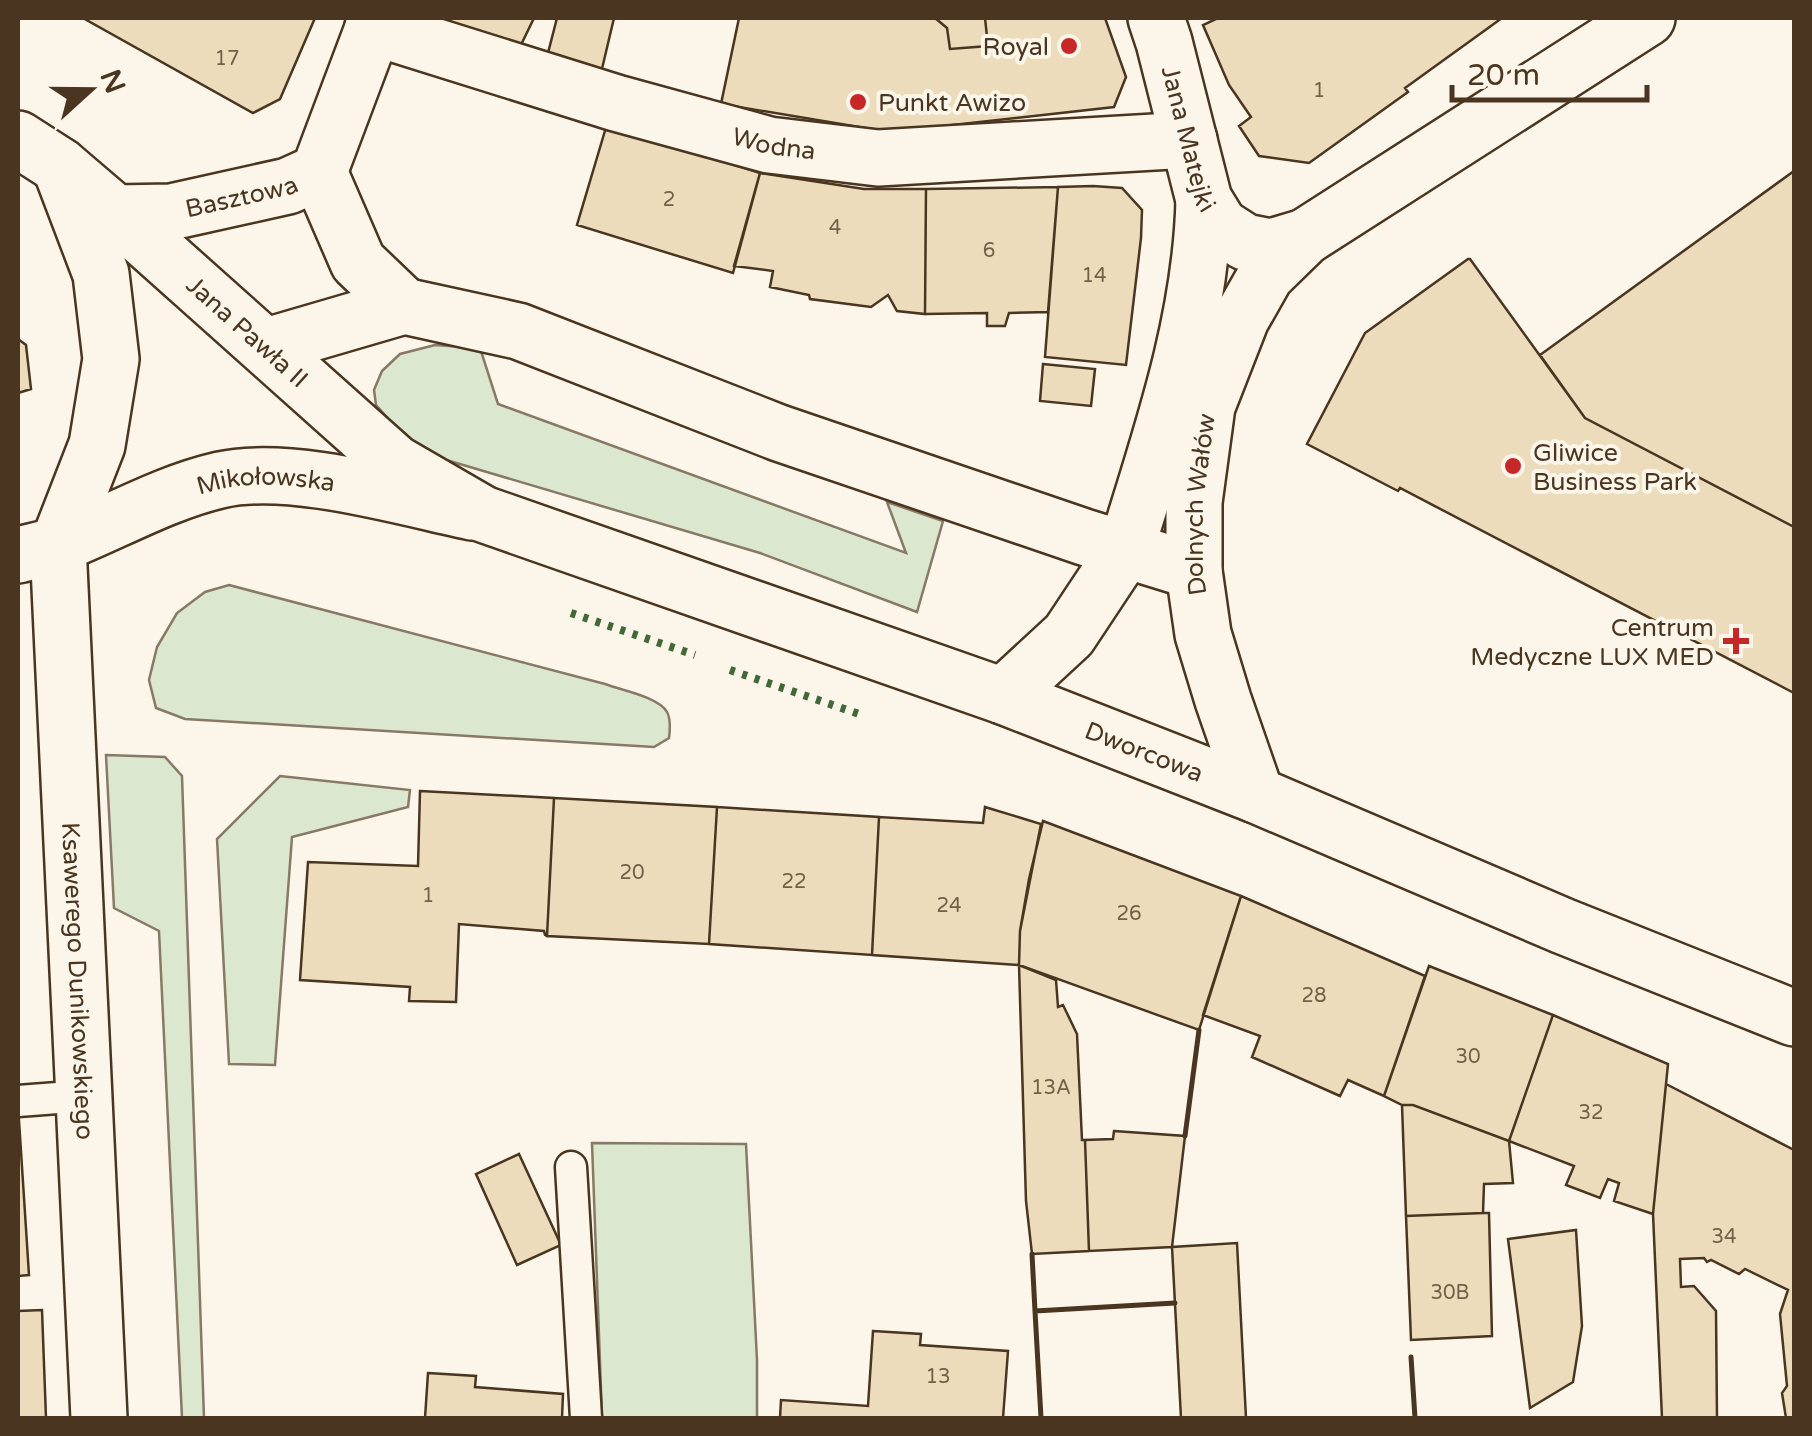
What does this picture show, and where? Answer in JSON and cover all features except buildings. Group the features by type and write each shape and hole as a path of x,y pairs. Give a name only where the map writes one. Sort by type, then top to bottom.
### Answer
{"street":[{"name":"Jana Matejki","path":"1156,18 1204,200 1220,226 1245,242"},
{"name":"Dolnych Wałów","path":"1256,795 1203,634 1194,571 1194,502 1207,406 1240,318 1266,274 1306,237 1647,18"},
{"name":"Wodna","path":"375,22 616,103 769,145 878,158 1190,140"},
{"name":"Basztowa","path":"115,213 171,212 288,186 319,172 375,22"},
{"path":"38,550 97,445 111,359 101,274 39,152"},
{"name":"Jana Pawła II","path":"39,152 115,213 395,463 482,514"},
{"path":"319,172 358,262 404,306"},
{"name":"Dolnych Wałów","path":"1002,696 1069,635 1126,550 1172,401 1195,303 1204,200"},
{"name":"Dolnych Wałów","path":"1245,242 1271,247 1306,237"},
{"path":"267,346 404,306 518,331 779,433 1194,571"},
{"name":"Mikołowska","path":"38,550 205,484 274,474 482,514"},
{"name":"Dworcowa","path":"482,514 1002,696 1256,795 1563,926 1794,1018"},
{"name":"Ksawerego Dunikowskiego","path":"38,550 84,1096 99,1418"}],"lane":[{"path":"18,1101 84,1096"},
{"path":"571,1167 586,1418"}],"green space":[{"path":"435,345 481,351 498,404 906,553 887,502 943,521 917,612 760,553 443,459 410,443 376,405 374,390 382,371 400,354"},
{"path":"229,585 639,695 667,712 669,738 654,747 185,719 156,708 149,680 157,647 177,613 205,592"},
{"path":"106,755 165,757 182,776 204,1418 182,1418 159,931 114,908"},
{"path":"280,776 410,790 408,807 292,837 275,1065 229,1064 217,839"},
{"path":"592,1143 746,1144 757,1418 602,1418"}],"hedge":[{"path":"571,613 695,655"},
{"path":"730,670 859,714"}],"wall":[{"path":"1185,1136 1199,1030"},
{"path":"1032,1254 1035,1311"},
{"path":"1041,1418 1035,1311 1175,1303"},
{"path":"1411,1357 1415,1418"}],"place":[{"name":"Royal","path":"1069,46"},
{"name":"Punkt Awizo","path":"858,102"},
{"name":"Gliwice Business Park","path":"1513,466"},
{"name":"Centrum Medyczne LUX MED","path":"1736,641"}]}
